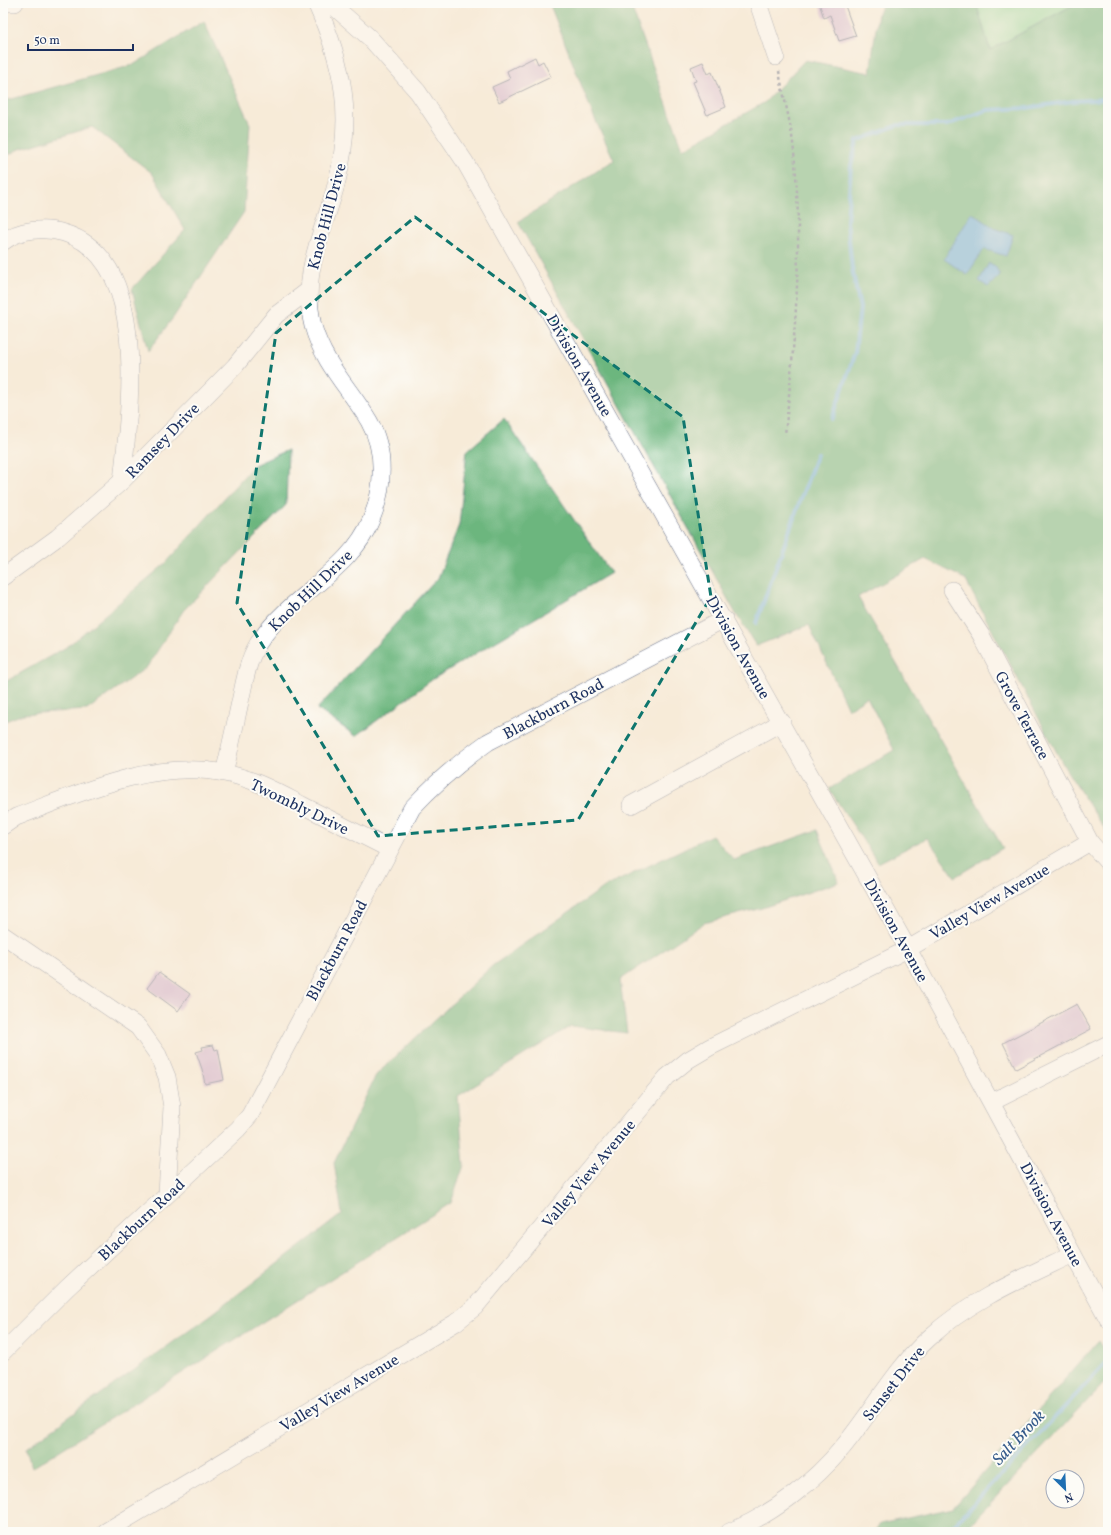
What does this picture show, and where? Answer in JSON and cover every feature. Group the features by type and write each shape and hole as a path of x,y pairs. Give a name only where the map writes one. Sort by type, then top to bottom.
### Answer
{"street":[{"path":"4,3 15,3"},
{"name":"Knob Hill Drive","path":"224,773 250,661 261,639 284,611 350,554 371,522 380,491 381,455 370,423 327,361 313,326 309,290 312,258 336,185 344,146 346,113 341,72 331,36 316,3"},
{"name":"Division Avenue","path":"330,3 370,38 418,92 465,162 782,722 992,1102 1108,1319"},
{"path":"758,3 776,57"},
{"path":"3,242 18,234 36,230 55,230 70,235 87,244 103,260 116,284 125,316 131,355 130,398 122,481"},
{"name":"Ramsey Drive","path":"3,577 58,537 122,481 235,366 276,315 309,290"},
{"name":"Grove Terrace","path":"952,590 981,634 1090,842 1108,863"},
{"name":"Blackburn Road","path":"3,1352 167,1194 238,1129 250,1115 389,849 412,808 428,791 458,763 488,742 724,619"},
{"path":"631,804 782,722"},
{"name":"Twombly Drive","path":"3,826 16,817 110,783 168,771 194,770 224,773 262,784 389,849"},
{"name":"Valley View Avenue","path":"105,1532 455,1323 475,1307 667,1077 688,1060 710,1047 908,949 1090,842"},
{"path":"3,934 138,1027 158,1054 167,1077 172,1107 167,1194"},
{"path":"992,1102 1108,1044"},
{"name":"Sunset Drive","path":"729,1532 765,1513 818,1473 842,1448 903,1366 928,1338 955,1316 991,1295 1073,1254"}],"path":[{"path":"776,57 792,142 798,232 794,350 785,434"}],"highlighted area":[{"path":"415,217 683,417 711,597 578,820 378,836 237,603 276,333"}],"green space":[{"path":"556,3 630,3 683,149 765,102 805,60 870,73 878,13 884,3 976,3 990,50 1077,3 1108,3 1108,834 1065,768 965,579 925,559 858,597 1003,848 955,877 927,838 878,863 829,789 894,750 867,697 848,709 809,625 756,646 736,614 518,222 614,160 593,115 550,5"},
{"path":"976,3 1077,3 990,50"},
{"path":"204,21 250,124 244,212 173,318 148,351 132,289 185,230 152,173 92,127 17,150 3,158 3,93 8,100 133,65"},
{"path":"504,419 611,573 433,679 356,736 317,709 438,578 459,525 467,451"},
{"path":"288,450 286,505 183,611 147,667 87,710 23,714 3,722 3,683 68,646 166,563 254,465"},
{"path":"817,830 839,882 762,908 704,923 620,980 627,1033 571,1026 458,1096 464,1165 451,1203 32,1468 26,1448 212,1314 342,1214 334,1163 376,1075 492,966 603,888 712,835 734,860"},
{"path":"1098,1341 1108,1356 1108,1379 963,1532 875,1532 880,1524 953,1508"}],"water":[{"path":"972,213 996,229 1013,235 1006,256 984,249 967,275 944,259"},
{"path":"989,263 995,266 1000,275 988,287 979,281"}],"building":[{"path":"819,3 844,3 856,36 839,41 830,15 824,18"},
{"path":"535,57 538,64 543,61 551,77 499,102 492,87 510,79 507,71"},
{"path":"703,62 708,74 712,72 726,107 707,115 693,82 696,81 691,67"},
{"path":"159,972 190,994 178,1011 147,988"},
{"path":"1077,1004 1091,1029 1016,1069 1003,1043"},
{"path":"213,1045 215,1050 218,1049 224,1080 205,1084 196,1052 203,1050 202,1047"}],"waterway":[{"path":"832,419 855,353 860,308 852,268 847,222 851,166 857,141 898,125 947,125 987,110 1027,108 1073,101 1108,99"},
{"path":"756,623 817,454"},
{"name":"Salt Brook","path":"947,1532 1108,1361"}]}
